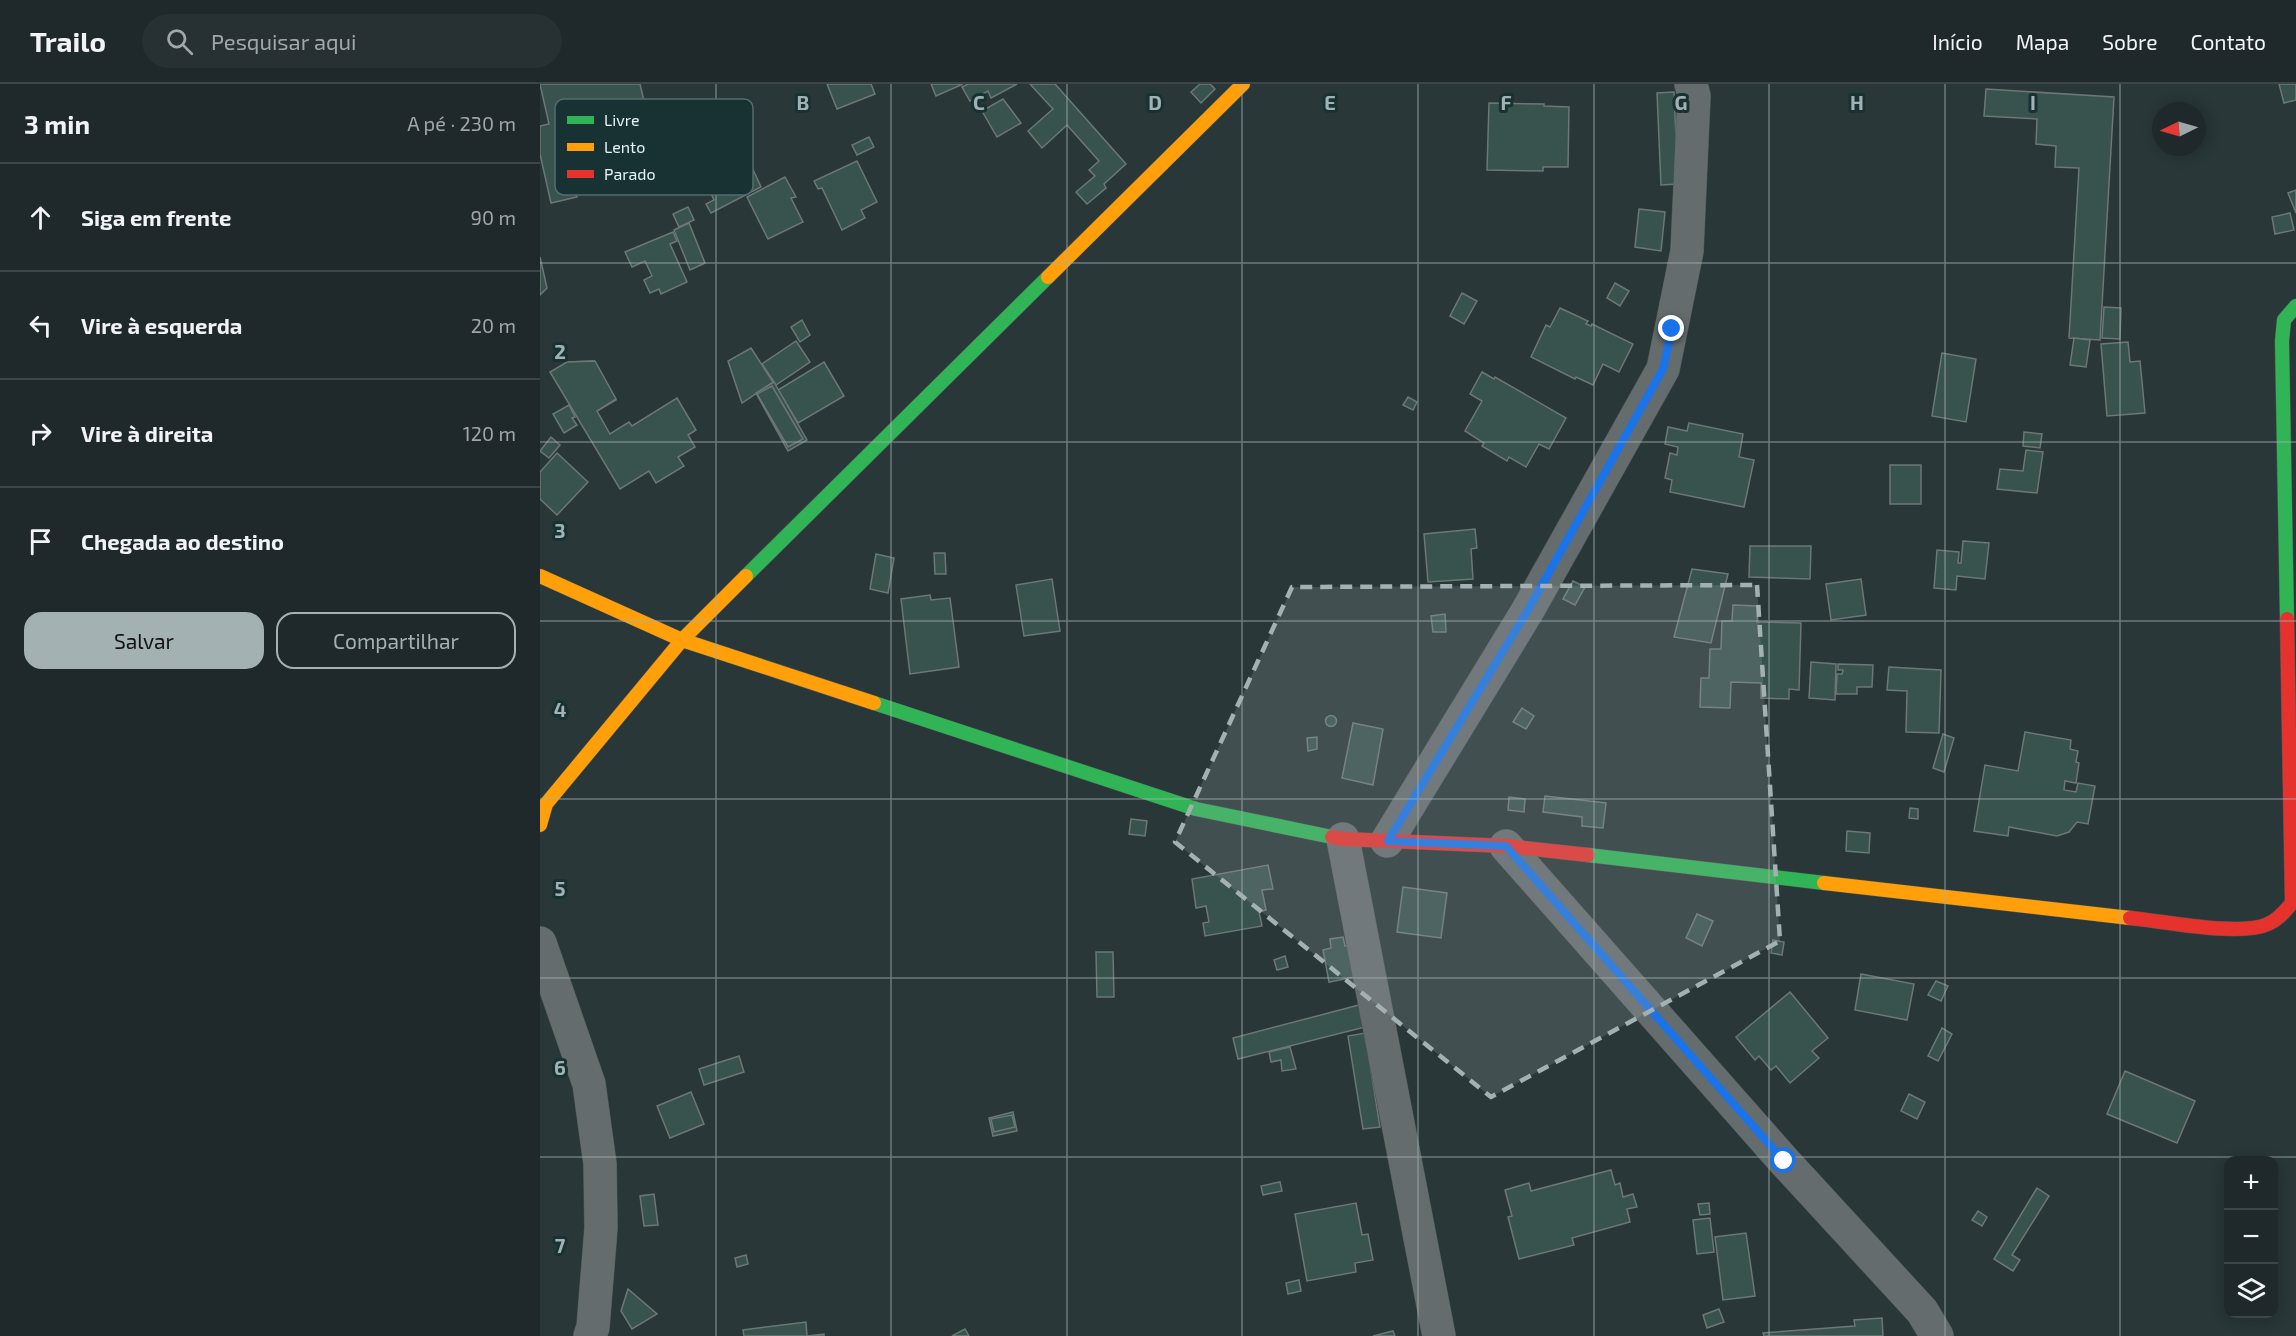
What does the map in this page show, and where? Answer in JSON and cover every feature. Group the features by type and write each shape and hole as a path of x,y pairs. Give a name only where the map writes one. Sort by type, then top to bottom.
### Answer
{"street":[{"path":"540,825 546,804 682,640 1243,84"},
{"path":"1388,841 1528,610 1663,369 1687,251 1694,96 1691,84"},
{"path":"540,576 682,640 1196,809 1342,839 1506,846 2238,930 2260,928 2278,921 2292,903 2282,341 2284,320 2296,306"},
{"path":"1342,839 1439,1336"},
{"path":"1506,846 1784,1161 1922,1311 1937,1336"},
{"path":"540,944 589,1084 600,1164 601,1228 593,1327 590,1336"}],"highlighted area":[{"path":"1757,585 1780,941 1491,1097 1175,842 1292,587"}],"building":[{"path":"540,84 640,84 644,99 555,99 555,195 576,195 577,197 551,203 540,154 540,126 549,124"},
{"path":"827,84 871,84 875,94 837,109"},
{"path":"931,84 963,84 936,96"},
{"path":"968,84 1017,84 991,98 988,91 970,101 962,87"},
{"path":"1030,84 1055,84 1126,164 1104,184 1106,188 1087,204 1076,192 1095,176 1089,170 1099,161 1067,125 1042,148 1028,131 1053,109"},
{"path":"1200,84 1210,84 1215,89 1201,103 1191,92"},
{"path":"2279,84 2296,84 2296,100 2284,103"},
{"path":"1986,89 2114,97 2100,340 2069,338 2079,168 2055,167 2056,146 2036,144 2037,119 1984,116"},
{"path":"1674,92 1678,184 1661,185 1657,93"},
{"path":"1003,99 1021,123 997,137 982,111"},
{"path":"1489,103 1569,107 1568,167 1543,167 1543,171 1487,170"},
{"path":"869,137 874,147 857,155 852,145"},
{"path":"857,161 877,202 861,210 865,218 842,230 822,188 818,189 814,181"},
{"path":"753,170 761,187 753,191"},
{"path":"785,177 796,197 791,198 803,222 768,239 747,197"},
{"path":"2296,190 2296,213 2288,193"},
{"path":"712,195 746,195 711,213 706,204 714,200"},
{"path":"688,207 694,220 679,227 673,214"},
{"path":"1639,209 1665,212 1661,251 1635,247"},
{"path":"2290,213 2294,230 2275,234 2272,217"},
{"path":"689,223 705,263 690,270 674,230"},
{"path":"673,232 677,241 670,244 687,282 661,294 659,289 650,293 644,280 652,276 645,261 632,267 625,252"},
{"path":"540,257 547,288 540,295"},
{"path":"1615,283 1629,291 1620,306 1607,298"},
{"path":"1462,293 1477,301 1464,324 1450,316"},
{"path":"2104,307 2121,308 2120,339 2102,338"},
{"path":"1560,308 1588,321 1586,324 1591,326 1592,324 1633,344 1619,372 1603,364 1593,385 1576,377 1575,379 1531,357 1546,325 1550,327"},
{"path":"802,320 810,335 800,342 791,327"},
{"path":"2074,338 2090,340 2086,367 2070,365"},
{"path":"796,341 810,362 776,385 762,364"},
{"path":"2128,342 2130,362 2140,361 2145,413 2107,416 2101,344"},
{"path":"751,348 773,382 742,403 728,361"},
{"path":"1942,353 1976,359 1966,422 1932,416"},
{"path":"594,361 616,400 597,411 569,362"},
{"path":"595,361 616,399 597,411 610,434 629,422 632,426 677,398 696,430 688,435 695,447 678,457 684,466 656,483 649,471 620,489 550,372 567,362"},
{"path":"824,362 844,396 798,423 778,390"},
{"path":"1482,372 1494,379 1495,377 1566,418 1549,449 1539,444 1526,467 1509,457 1507,461 1482,446 1484,443 1465,431 1482,401 1470,394"},
{"path":"774,382 807,440 788,451 756,393"},
{"path":"772,386 803,439 788,447 757,394"},
{"path":"1408,397 1417,402 1413,410 1403,405"},
{"path":"569,405 575,417 572,418 577,425 564,433 553,414"},
{"path":"1689,423 1743,434 1739,457 1754,460 1744,507 1670,492 1672,480 1665,478 1670,453 1677,455 1678,447 1665,444 1668,427 1687,431"},
{"path":"2024,432 2042,434 2040,448 2023,446"},
{"path":"551,437 560,445 549,458 540,451"},
{"path":"2026,450 2043,452 2037,493 1997,489 2000,469 2023,471"},
{"path":"557,453 588,482 557,515 540,499 540,472"},
{"path":"1890,465 1921,465 1921,504 1890,504"},
{"path":"1475,529 1477,548 1471,549 1473,579 1428,582 1424,534"},
{"path":"1963,541 1989,543 1985,579 1957,576 1956,590 1934,588 1937,550 1959,552 1958,563 1961,563"},
{"path":"1750,546 1811,546 1810,579 1749,577"},
{"path":"934,553 945,553 946,574 935,574"},
{"path":"876,554 894,558 888,593 870,589"},
{"path":"1692,569 1728,574 1711,643 1674,637"},
{"path":"1052,579 1060,631 1024,636 1016,585"},
{"path":"1861,579 1866,615 1831,620 1826,584"},
{"path":"1573,581 1585,587 1575,605 1563,599"},
{"path":"930,595 931,600 950,598 959,667 910,674 901,599"},
{"path":"1733,605 1758,606 1757,622 1801,623 1799,690 1789,689 1789,699 1761,698 1761,683 1731,682 1730,708 1700,707 1701,678 1709,678 1710,649 1721,649 1722,621 1732,621"},
{"path":"1445,614 1446,632 1433,632 1431,616"},
{"path":"1811,662 1836,664 1835,700 1809,698"},
{"path":"1838,664 1873,665 1872,687 1857,687 1857,694 1836,694 1837,674 1842,674 1843,670 1838,670"},
{"path":"1889,667 1941,670 1939,733 1906,732 1907,691 1887,690"},
{"path":"1522,708 1534,716 1526,729 1513,722"},
{"path":"1331,716 1335,717 1335,725 1331,726 1327,725 1326,721 1327,717"},
{"path":"1353,723 1383,729 1373,785 1342,778"},
{"path":"2025,732 2071,740 2070,749 2078,751 2076,762 2079,763 2076,783 2065,781 2064,790 2076,792 2078,783 2095,786 2088,824 2077,822 2069,832 2057,836 2009,827 2008,836 1974,831 1985,765 2018,771"},
{"path":"1943,734 1954,738 1944,772 1933,768"},
{"path":"1317,737 1317,749 1308,751 1307,738"},
{"path":"1545,796 1606,803 1603,828 1582,826 1582,817 1543,812"},
{"path":"1509,797 1525,799 1524,812 1508,810"},
{"path":"1910,808 1918,809 1918,819 1909,818"},
{"path":"1131,819 1147,821 1145,836 1129,834"},
{"path":"1847,831 1870,833 1869,853 1846,851"},
{"path":"1268,865 1273,889 1262,890 1266,910 1259,912 1262,926 1205,936 1203,923 1209,922 1206,906 1196,908 1192,879"},
{"path":"1403,887 1447,893 1441,938 1397,932"},
{"path":"1697,914 1713,921 1702,946 1686,938"},
{"path":"1343,937 1345,946 1350,945 1355,977 1329,982 1323,950 1331,948 1330,939"},
{"path":"1773,940 1784,942 1782,955 1771,953"},
{"path":"1096,952 1113,952 1114,997 1097,997"},
{"path":"1285,956 1288,967 1277,970 1274,960"},
{"path":"1861,974 1914,984 1907,1020 1855,1010"},
{"path":"1936,981 1948,986 1941,1001 1928,995"},
{"path":"1790,992 1828,1038 1812,1051 1819,1058 1790,1083 1776,1066 1771,1070 1759,1056 1755,1060 1736,1037"},
{"path":"1359,1005 1365,1027 1238,1059 1233,1038"},
{"path":"1942,1028 1952,1034 1938,1061 1928,1056"},
{"path":"1365,1033 1380,1127 1363,1129 1348,1036"},
{"path":"1290,1047 1296,1069 1282,1071 1281,1060 1271,1062 1269,1052"},
{"path":"739,1056 744,1072 704,1085 699,1069"},
{"path":"2125,1071 2195,1101 2177,1143 2107,1114"},
{"path":"691,1092 704,1124 670,1138 657,1106"},
{"path":"1909,1094 1925,1102 1917,1119 1901,1111"},
{"path":"1013,1112 1017,1131 993,1136 989,1118"},
{"path":"1012,1115 1015,1127 994,1132 991,1119"},
{"path":"1611,1170 1615,1185 1620,1183 1623,1197 1633,1194 1637,1207 1627,1209 1630,1222 1572,1238 1574,1245 1519,1259 1508,1217 1512,1216 1505,1190 1529,1183 1531,1191"},
{"path":"1280,1182 1282,1191 1263,1195 1261,1186"},
{"path":"2037,1188 2049,1196 2012,1255 2020,1260 2013,1271 1994,1259"},
{"path":"654,1194 658,1225 644,1226 640,1196"},
{"path":"1356,1203 1362,1235 1368,1234 1373,1260 1355,1263 1356,1272 1307,1281 1295,1214"},
{"path":"1709,1203 1710,1214 1700,1215 1698,1204"},
{"path":"1978,1211 1987,1217 1982,1226 1972,1220"},
{"path":"1710,1218 1714,1252 1697,1254 1693,1220"},
{"path":"1746,1233 1755,1296 1723,1300 1715,1237"},
{"path":"746,1255 748,1264 737,1267 735,1258"},
{"path":"1299,1280 1301,1291 1288,1294 1286,1283"},
{"path":"628,1289 657,1314 632,1329 621,1311"},
{"path":"1719,1309 1724,1322 1707,1328 1703,1315"},
{"path":"1882,1318 1883,1336 1764,1336 1763,1333 1855,1326 1854,1320"},
{"path":"806,1322 807,1336 744,1336 743,1330"},
{"path":"965,1329 969,1336 952,1336"},
{"path":"1393,1331 1395,1336 1373,1336"}],"traffic: fast":[{"path":"746,576 1048,277"},
{"path":"2287,619 2282,341 2284,320 2296,306"},
{"path":"874,703 1196,809 1332,837"},
{"path":"1588,855 1824,883"}],"traffic: slow":[{"path":"1048,277 1243,84"},
{"path":"540,576 682,640 874,703"},
{"path":"540,825 546,804 682,640 746,576"},
{"path":"1824,883 2130,918"}],"traffic: jam":[{"path":"2130,918 2221,929 2255,928 2275,920 2292,903 2287,619"},
{"path":"1332,837 1506,846 1588,855"}],"route":[{"path":"1672,329 1663,369 1528,610 1388,841 1506,846 1784,1161"}]}
